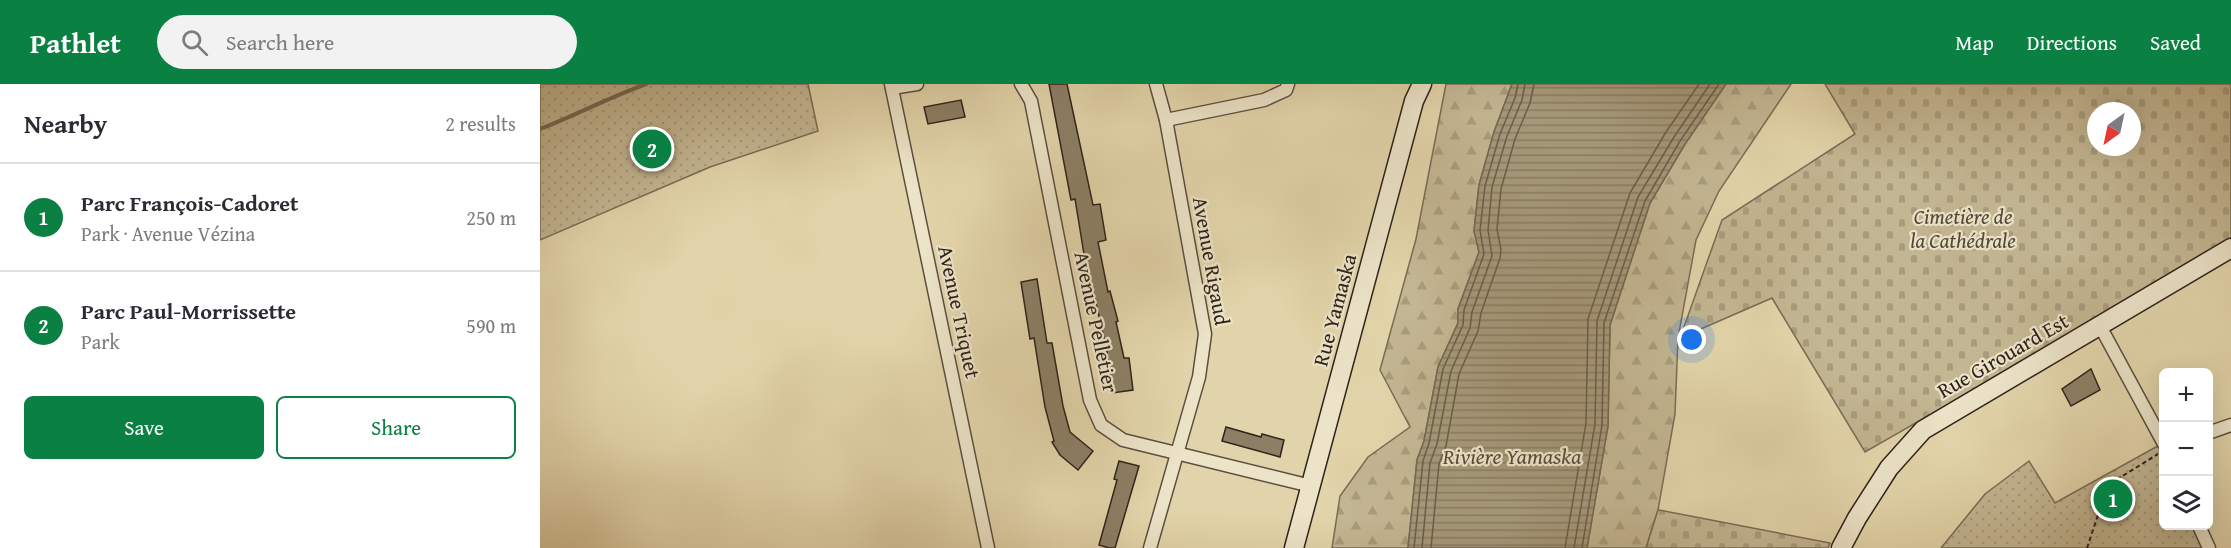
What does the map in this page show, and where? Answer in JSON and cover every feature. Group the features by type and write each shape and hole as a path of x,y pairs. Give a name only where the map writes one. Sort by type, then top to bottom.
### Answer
{"street":[{"path":"892,86 917,84"},
{"name":"Avenue Pelletier","path":"1021,84 1031,101 1090,400 1101,425 1124,440 1176,455 1311,486"},
{"name":"Avenue Rigaud","path":"1150,548 1199,377 1205,334 1166,120 1156,84"},
{"path":"1166,120 1264,100 1286,90 1288,84"},
{"name":"Rue Yamaska","path":"1294,548 1414,101 1422,84"},
{"name":"Avenue Triquet","path":"892,86 988,548"},
{"name":"Rue Girouard Est","path":"1841,548 1889,468 1923,430 2231,248"},
{"path":"2100,326 2159,437"},
{"path":"2213,431 2231,425"},
{"path":"2201,530 2209,548"}],"path":[{"path":"2088,548 2099,512 2116,480 2159,453"}],"green space":[{"path":"540,84 808,84 818,131 710,167 540,240"},
{"path":"1446,84 1512,84 1494,132 1479,185 1474,231 1479,252 1458,309 1458,323 1438,367 1424,441 1417,460 1408,548 1332,548 1340,496 1368,457 1410,427 1380,370 1416,239"},
{"path":"1726,84 1791,84 1719,191 1696,240 1678,338 1675,414 1658,510 1646,548 1587,548 1608,426 1610,325 1650,203 1685,144"},
{"name":"Cimetière de la Cathédrale","path":"1825,84 2231,84 2231,243 1865,452 1772,298 1680,338 1722,220 1855,134"},
{"path":"2159,445 2159,530 2201,530 2209,548 1941,548 1985,494 2029,461 2055,503"},
{"path":"1658,510 1830,543 1828,548 1646,548"}],"water":[{"name":"Rivière Yamaska","path":"1512,84 1726,84 1685,144 1650,203 1610,325 1608,426 1587,548 1408,548 1417,460 1424,441 1438,367 1458,323 1458,309 1479,252 1474,231 1479,185 1494,132"}],"building":[{"path":"1049,84 1067,84 1093,205 1100,204 1106,240 1098,242 1108,292 1110,291 1118,321 1116,322 1124,358 1129,358 1133,390 1112,393 1107,352 1093,290 1090,291 1075,199 1071,200"},
{"path":"961,100 965,117 928,124 924,107"},
{"path":"1037,279 1047,343 1052,343 1070,432 1093,451 1078,470 1060,455 1052,442 1054,441 1045,407 1034,338 1030,339 1021,282"},
{"path":"2091,369 2100,390 2071,406 2062,389"},
{"path":"1226,427 1261,437 1262,434 1284,440 1280,457 1222,441"},
{"path":"1119,461 1139,466 1115,548 1109,548 1099,545 1117,480 1114,479"}],"waterway":[{"path":"540,129 646,84"}],"place":[{"name":"Parc Paul-Morrissette","path":"652,149"},
{"name":"Parc François-Cadoret","path":"2113,499"}]}
